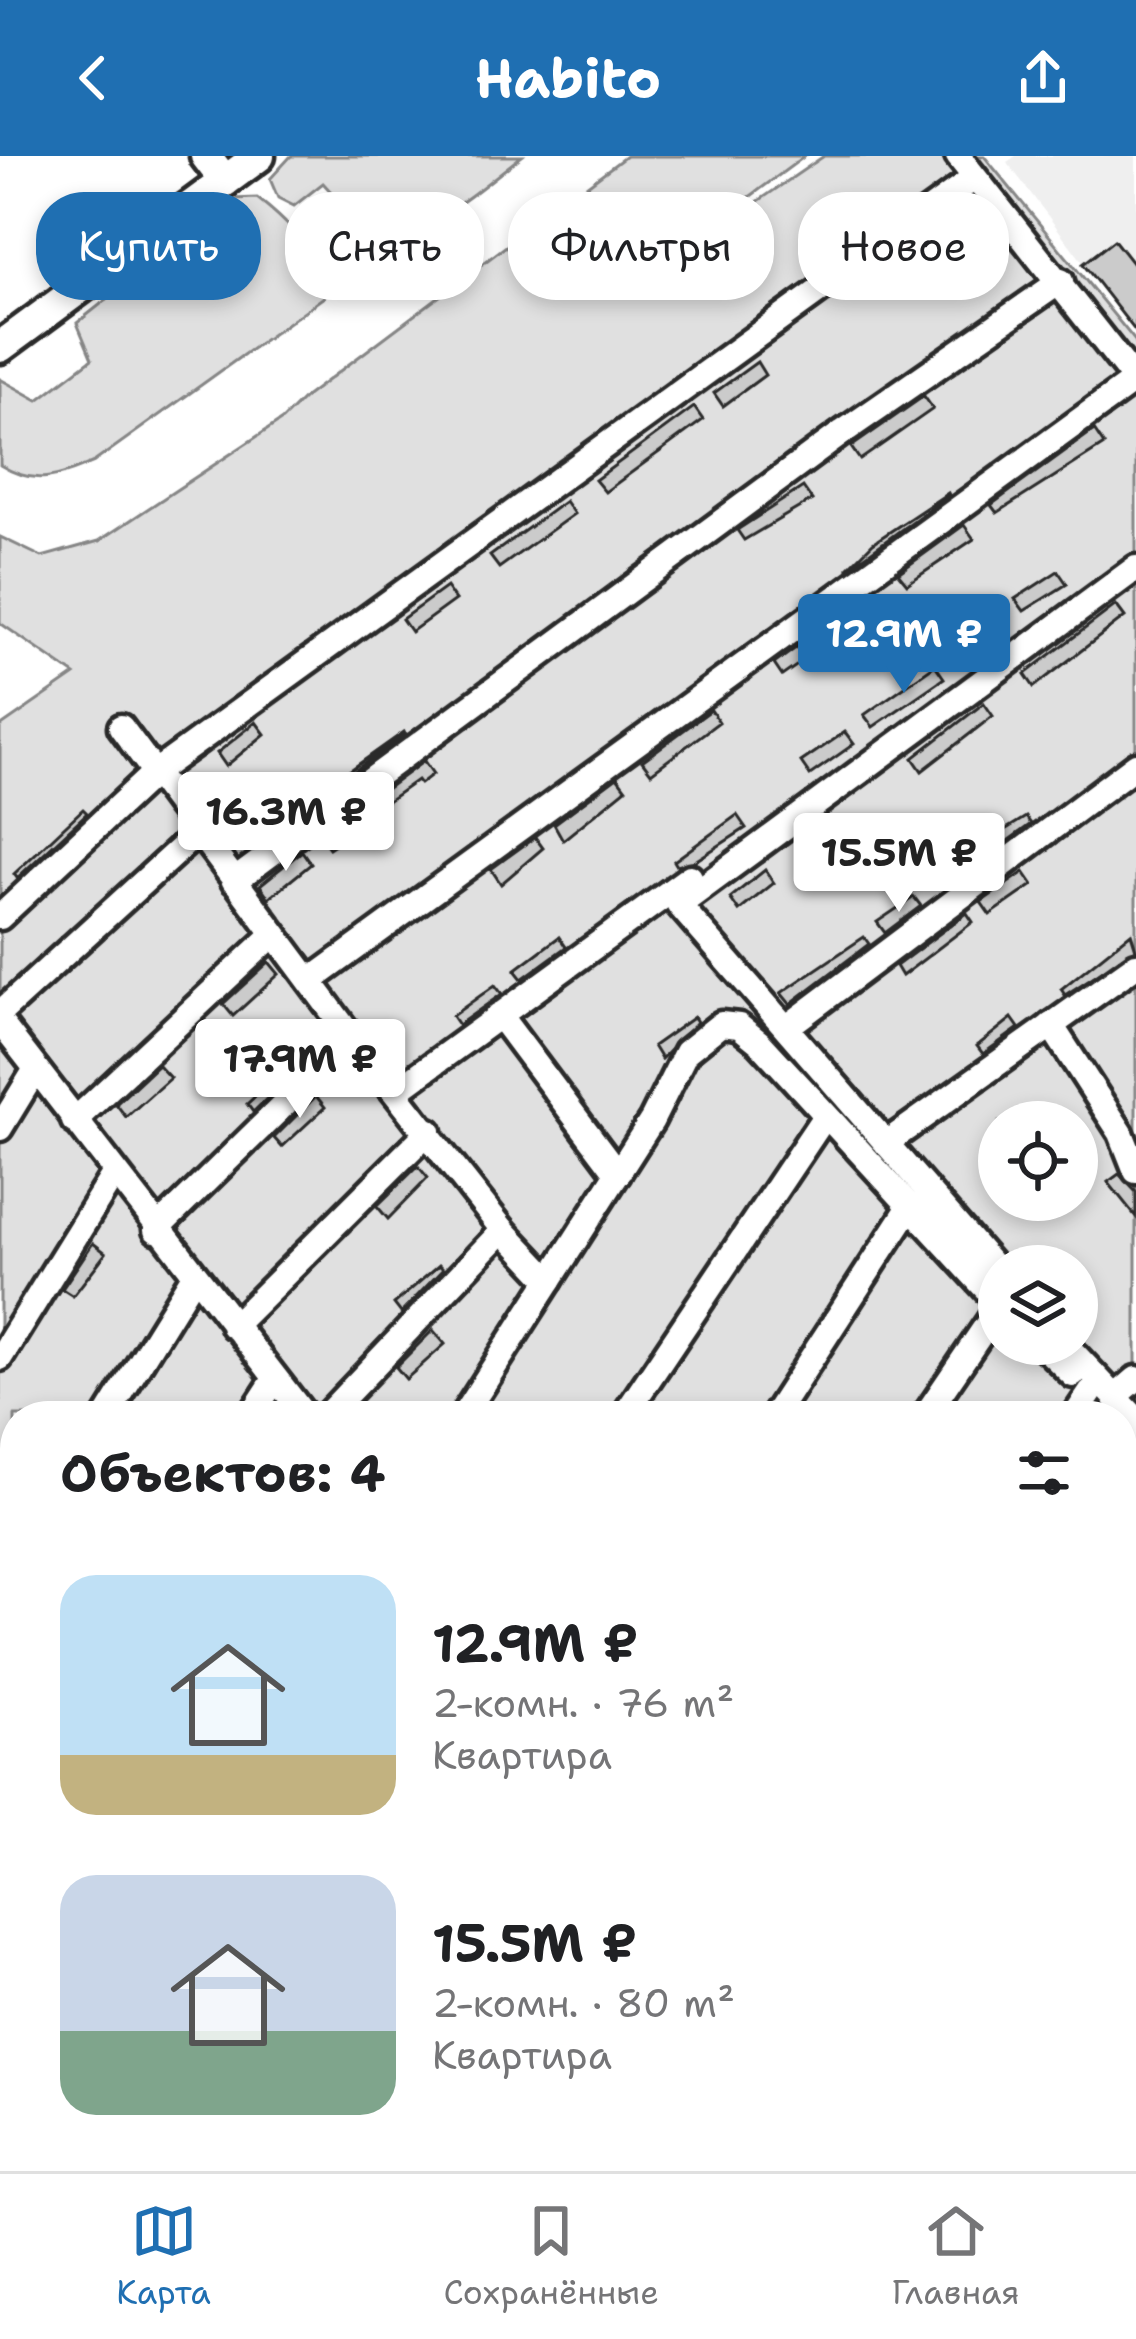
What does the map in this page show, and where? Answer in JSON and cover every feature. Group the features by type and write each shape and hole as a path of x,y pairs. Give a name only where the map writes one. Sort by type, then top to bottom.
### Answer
{"main road":[{"path":"206,156 225,181"},
{"path":"0,347 260,156"}],"street":[{"path":"310,981 1136,381 958,156"},
{"path":"0,917 154,773 974,178"},
{"path":"234,881 843,431 1061,281"},
{"path":"395,1090 1136,554"},
{"path":"978,1249 679,905 1136,568"},
{"path":"121,727 352,1038 503,1230 550,1280"},
{"path":"787,1028 1136,765"},
{"path":"197,833 0,1017 156,1230 293,1401"},
{"path":"74,1120 274,934"},
{"path":"886,1143 1136,965"},
{"path":"499,1016 618,1174"},
{"path":"473,1401 618,1174 686,1052 722,1024 739,1026 760,1043 978,1281"},
{"path":"1052,1025 1129,1129 1136,1171"},
{"path":"156,1230 352,1038"},
{"path":"0,1128 36,1069"},
{"path":"635,1401 824,1116"},
{"path":"233,1327 429,1131"},
{"path":"0,1358 115,1174"},
{"path":"784,1401 911,1205"},
{"path":"340,1401 503,1230"},
{"path":"116,1401 193,1277"},
{"path":"935,1401 978,1336"},
{"path":"1065,1365 1105,1401"},
{"path":"1080,1365 1105,1401"},
{"path":"260,1401 275,1378"},
{"path":"1107,1401 1136,1379"}],"shaded area":[{"path":"291,156 522,156 476,192 332,192 323,183 312,192 285,192 285,202 278,198 270,179"},
{"path":"626,156 805,156 756,192 578,192"},
{"path":"824,156 984,156 1136,342 1136,1401 0,1401 0,727 75,675 0,623 0,537 42,557 99,541 282,420 304,398 434,300 484,300 484,263 508,245 508,300 774,300 772,192"},
{"path":"1016,156 1136,156 1136,332 1007,162"},
{"path":"261,201 285,222 285,300 320,300 94,462 47,477 13,472 0,465 0,379 38,400 92,359 77,323 106,300 261,300"}],"building":[{"path":"1114,240 1136,268 1136,332 1083,264"},
{"path":"757,362 765,375 723,406 714,393"},
{"path":"924,396 933,409 860,460 851,447"},
{"path":"694,407 703,420 605,492 595,480"},
{"path":"1094,430 1104,445 997,513 991,505"},
{"path":"803,487 812,500 744,540 737,530"},
{"path":"949,495 847,569 873,543"},
{"path":"565,501 574,514 499,568 490,556"},
{"path":"964,525 974,539 907,584 898,573"},
{"path":"1058,571 1067,584 1024,611 1015,599"},
{"path":"446,587 455,600 411,632 402,619"},
{"path":"876,589 886,603 782,676 774,664"},
{"path":"1116,605 1125,617 1034,687 1025,674"},
{"path":"935,665 944,678 873,727 864,715"},
{"path":"984,703 993,716 922,771 913,758"},
{"path":"711,710 719,722 651,773 642,761"},
{"path":"256,722 265,734 226,766 217,753"},
{"path":"845,732 854,744 810,775 801,762"},
{"path":"405,734 303,809 301,805"},
{"path":"424,761 433,774 372,812 376,817 329,848 321,837"},
{"path":"617,777 626,789 563,840 554,824"},
{"path":"83,809 87,813 17,878 14,874"},
{"path":"737,815 746,828 695,861 677,866 674,861"},
{"path":"1026,817 1031,824 990,854 982,844"},
{"path":"535,837 543,848 501,884 491,869"},
{"path":"302,851 311,864 269,898 260,885"},
{"path":"765,870 774,883 739,911 730,898"},
{"path":"1024,872 1033,885 990,915 981,902"},
{"path":"914,897 921,906 885,933 877,922"},
{"path":"967,913 973,922 902,976 896,966"},
{"path":"1131,933 1136,949 1065,995 1061,989"},
{"path":"559,937 566,947 522,979 515,970"},
{"path":"864,937 869,944 790,1004 781,993"},
{"path":"269,962 279,974 233,1016 223,1004"},
{"path":"495,985 502,994 458,1025 452,1016"},
{"path":"694,1017 697,1022 661,1059 653,1046"},
{"path":"1012,1018 1019,1028 983,1054 977,1046"},
{"path":"158,1065 170,1078 126,1117 116,1104"},
{"path":"287,1067 293,1073 253,1112 247,1104"},
{"path":"316,1096 325,1107 282,1147 274,1138"},
{"path":"418,1166 428,1178 388,1219 377,1206"},
{"path":"1119,1174 1136,1192 1136,1217 1108,1182"},
{"path":"93,1243 106,1253 73,1296 62,1289"},
{"path":"439,1265 443,1269 401,1313 394,1304"},
{"path":"433,1330 445,1344 406,1379 396,1367"}]}
